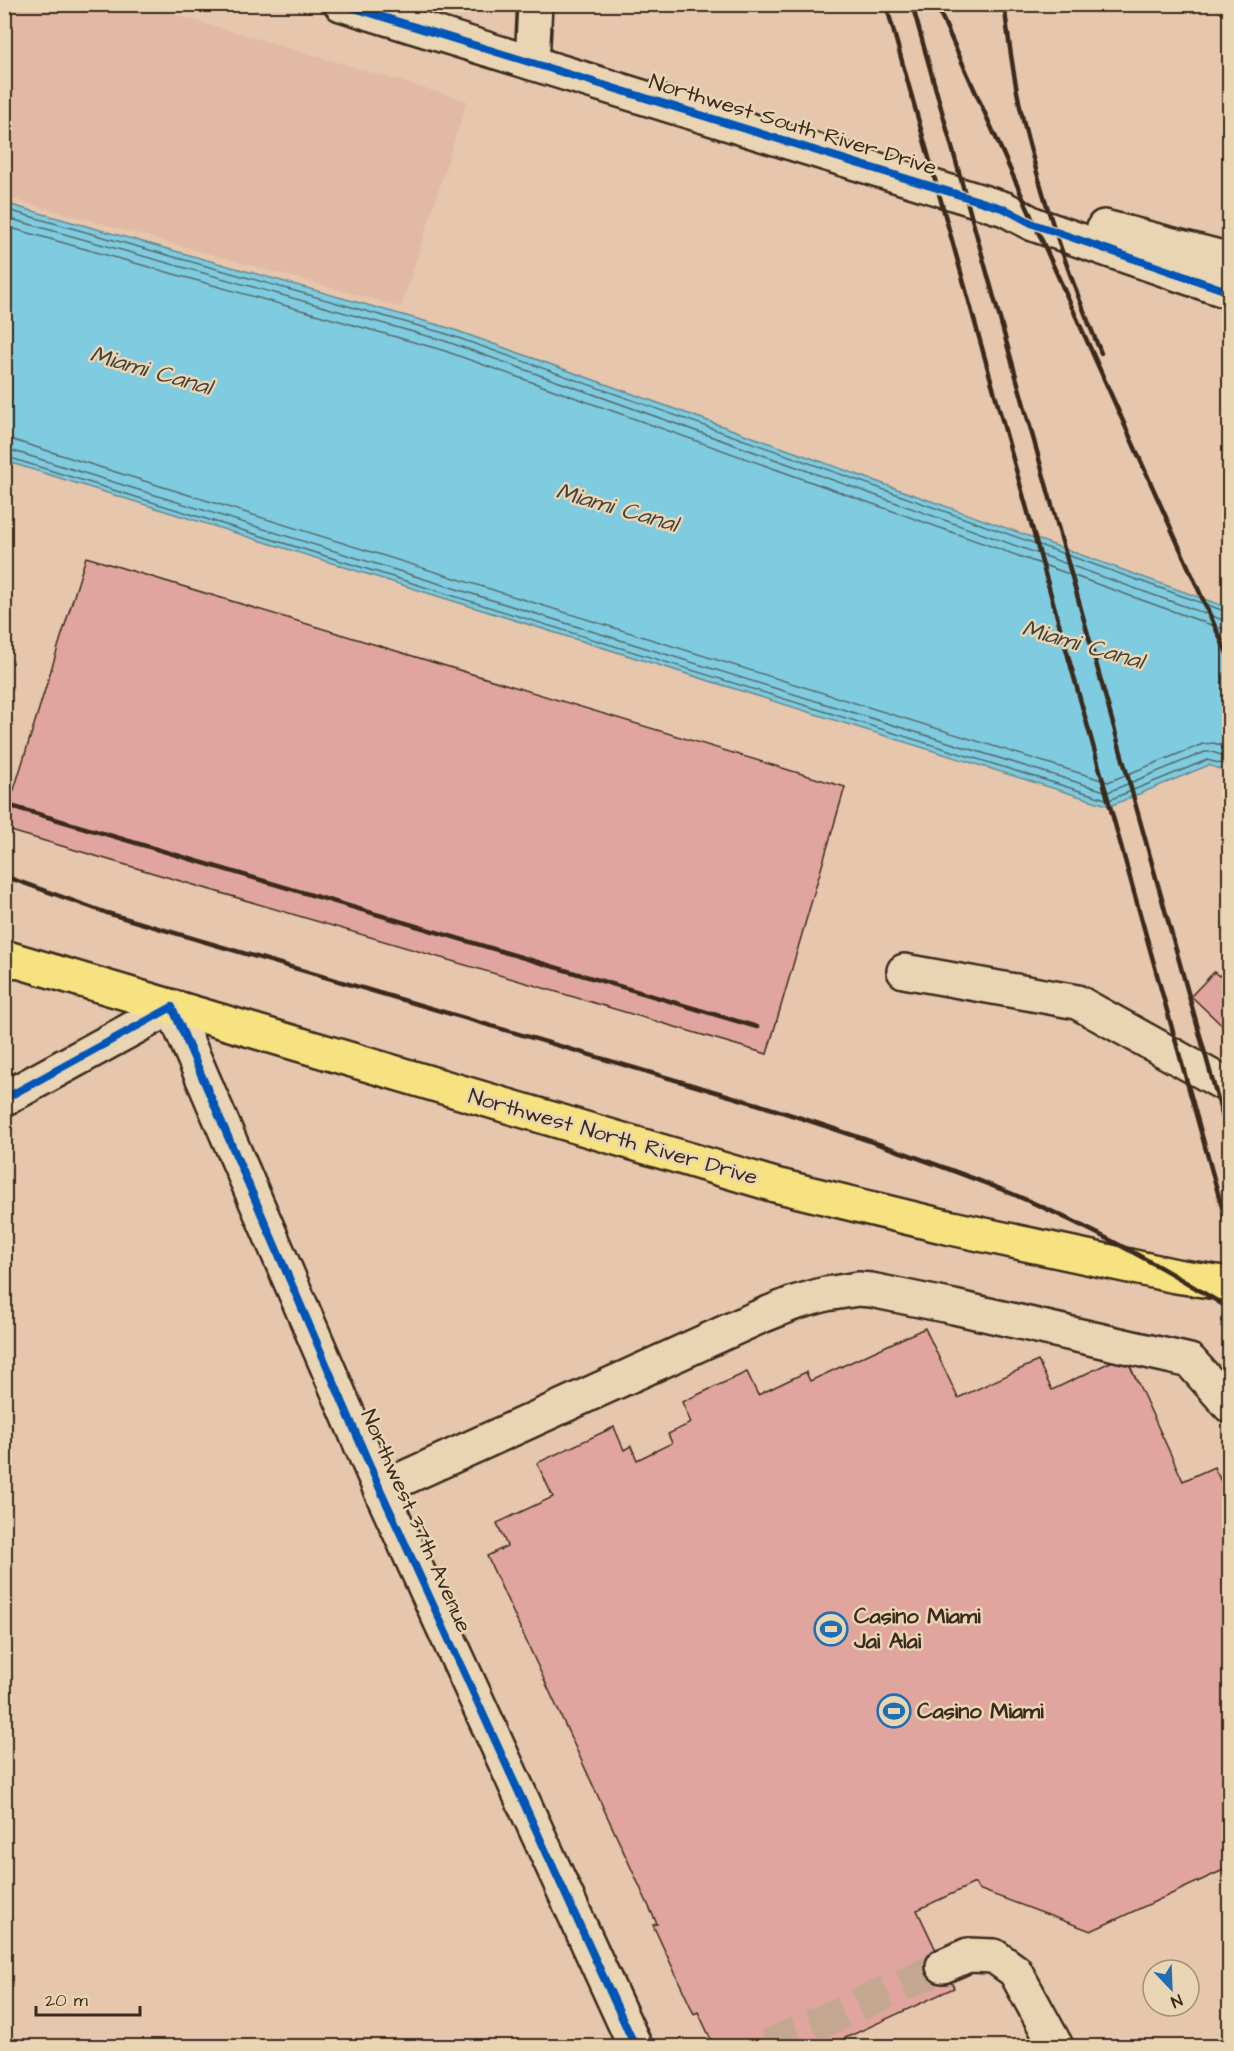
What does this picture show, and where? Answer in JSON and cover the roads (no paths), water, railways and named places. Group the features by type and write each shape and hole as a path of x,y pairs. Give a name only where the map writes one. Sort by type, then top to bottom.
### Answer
{"main road":[{"name":"Northwest North River Drive","path":"4,957 775,1185 947,1227 1176,1276 1230,1284"}],"street":[{"name":"Northwest South River Drive","path":"341,4 1005,209 1033,224 1230,292"},
{"path":"532,63 535,4"},
{"name":"Northwest South River Drive","path":"1005,209 1024,203 1109,229 1230,260"},
{"path":"904,971 1077,1002 1230,1087"},
{"path":"4,1099 172,1007"},
{"name":"Northwest 37th Avenue","path":"172,1007 380,1489 634,2046"},
{"path":"380,1489 759,1317 794,1303 826,1294 858,1289 954,1307 1190,1361 1230,1406"},
{"path":"944,1966 968,1955 994,1956 1015,1971 1056,2046"}],"water":[{"name":"Miami Canal","path":"4,203 449,328 1229,608 1229,773 1209,765 1110,806 5,461"}],"tunnel":[{"path":"768,2046 943,1966"}],"railway":[{"path":"886,4 1230,1236"},
{"path":"912,4 1230,1143"},
{"path":"936,4 1230,660"},
{"path":"1004,4 1017,90 1035,167 1061,248 1101,353"},
{"path":"4,804 757,1027"},
{"path":"4,876 107,913 757,1104 850,1134 1003,1190 1061,1216 1147,1260 1230,1309"}],"place":[{"name":"Casino Miami Jai Alai","path":"831,1629"},
{"name":"Casino Miami","path":"894,1711"}]}
